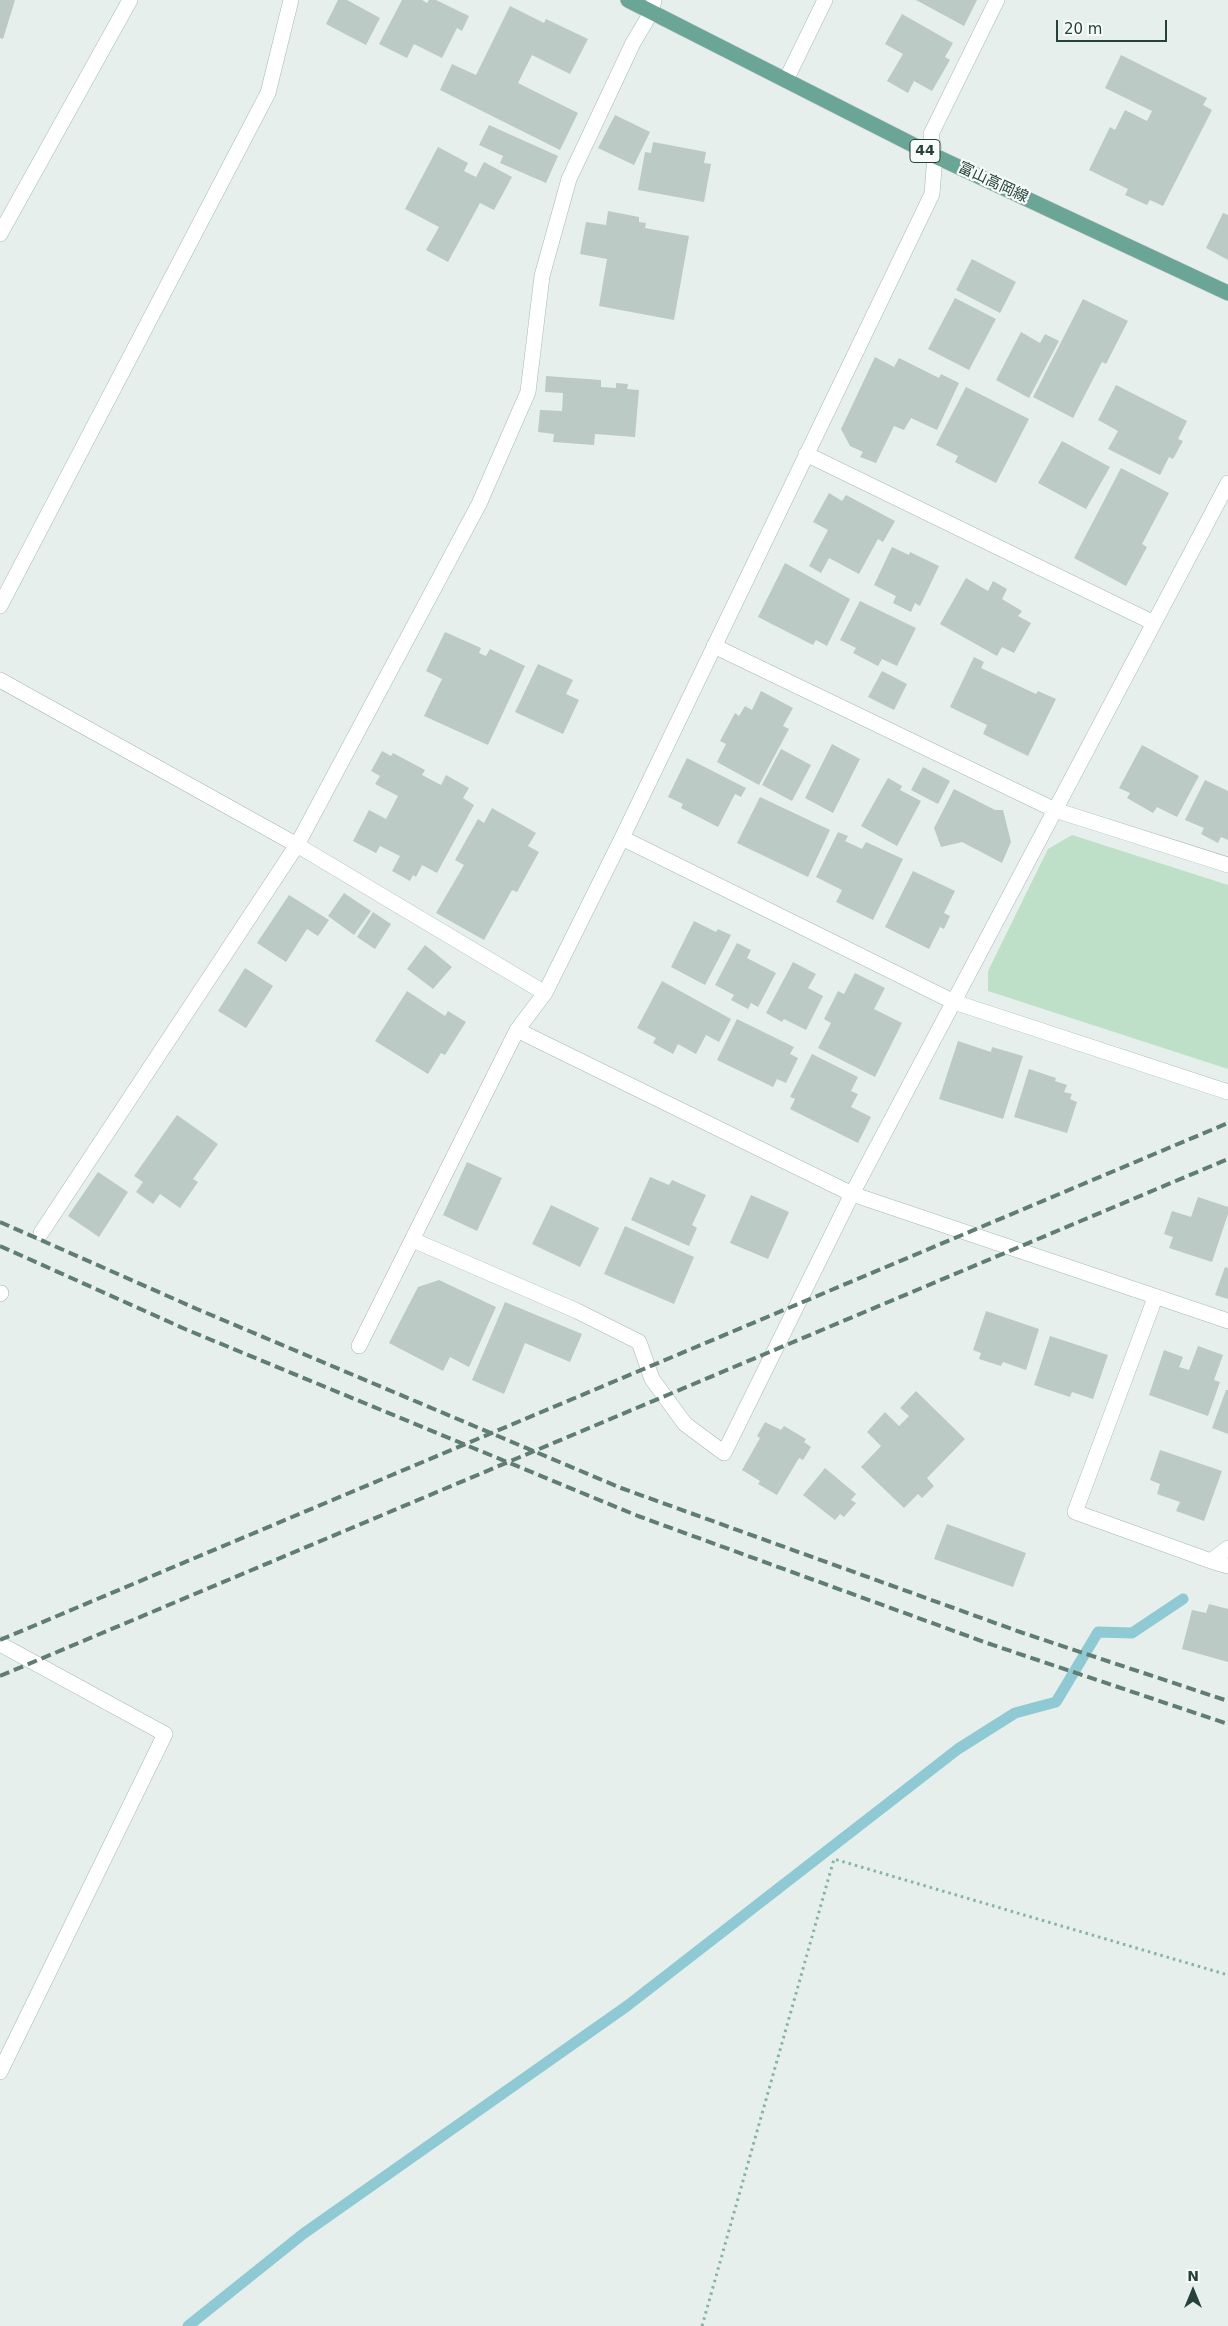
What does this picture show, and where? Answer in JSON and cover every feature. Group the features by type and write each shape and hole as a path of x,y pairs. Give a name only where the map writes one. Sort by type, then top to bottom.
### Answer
{"main road":[{"name":"富山高岡線","path":"628,0 653,6 786,80 935,156 1228,293"}],"street":[{"path":"0,234 130,0"},
{"path":"0,606 268,93 291,0"},
{"path":"786,80 825,0"},
{"path":"360,1346 517,1030 545,993 622,838 932,194 935,156 931,134 998,0"},
{"path":"41,1233 296,845 479,504 528,392 542,276 569,179 633,43 653,6"},
{"path":"806,454 1154,623"},
{"path":"413,1240 577,1311 639,1342 652,1379 686,1424 724,1453 852,1194 1228,483"},
{"path":"714,646 1055,810 1228,865"},
{"path":"0,680 296,845 545,993"},
{"path":"622,838 954,1002 1228,1092"},
{"path":"517,1030 852,1194 1155,1298 1228,1321"},
{"path":"1155,1298 1076,1512 1228,1566"},
{"path":"1211,1561 1228,1548"},
{"path":"0,1644 165,1734 0,2072"}],"path":[{"path":"702,2326 834,1859 1228,1976"}],"green space":[{"path":"1072,835 1228,885 1228,1069 988,991 988,971 1048,849"}],"building":[{"path":"0,0 15,0 3,39 0,38"},
{"path":"338,0 347,0 380,18 366,45 326,24"},
{"path":"402,0 422,0 427,3 429,0 436,0 469,16 462,31 457,28 442,58 414,44 407,58 379,44"},
{"path":"916,0 977,0 964,26"},
{"path":"510,6 544,23 546,19 588,39 570,74 532,55 518,83 578,113 560,150 440,90 452,64 476,75"},
{"path":"902,14 953,43 945,57 950,60 932,91 914,81 908,93 887,81 903,54 885,44"},
{"path":"1121,55 1207,98 1203,105 1212,110 1163,206 1150,200 1147,205 1125,195 1128,189 1089,170 1110,127 1115,130 1125,110 1147,121 1152,111 1105,88"},
{"path":"615,115 650,132 634,165 598,148"},
{"path":"489,125 558,156 546,183 500,163 503,156 479,145"},
{"path":"653,142 706,152 704,163 711,164 704,202 638,190 645,152 651,153"},
{"path":"438,147 468,163 464,171 476,177 484,162 512,177 494,210 480,203 448,262 426,250 439,227 405,209"},
{"path":"608,211 639,217 639,222 646,223 645,228 689,236 674,320 599,306 607,259 580,254 586,222 606,225"},
{"path":"1223,213 1228,215 1228,260 1206,248"},
{"path":"972,259 1016,282 1000,313 956,290"},
{"path":"955,298 996,319 969,370 928,349"},
{"path":"1083,299 1128,321 1106,364 1102,362 1073,418 1033,397"},
{"path":"1021,332 1040,343 1045,334 1059,341 1029,398 996,380"},
{"path":"875,357 894,367 899,358 939,378 941,374 959,383 937,430 911,418 904,430 894,426 876,463 860,457 863,452 850,446 841,429"},
{"path":"546,376 601,380 601,387 616,388 616,383 628,384 627,389 639,390 635,437 595,434 594,445 553,442 554,434 538,432 540,410 562,411 563,393 545,392"},
{"path":"1116,385 1187,421 1178,439 1183,441 1173,459 1169,457 1160,475 1108,449 1118,431 1098,420"},
{"path":"966,387 1029,419 996,483 955,462 958,456 936,445"},
{"path":"1062,441 1110,467 1086,509 1038,483"},
{"path":"1121,468 1169,493 1142,544 1147,547 1126,586 1074,558"},
{"path":"829,493 842,501 846,495 895,521 883,542 878,539 859,574 829,558 821,573 809,566 828,530 813,522"},
{"path":"892,547 909,555 910,552 939,566 920,606 915,603 911,612 893,603 896,596 874,585"},
{"path":"785,563 850,599 827,646 816,640 813,645 758,617"},
{"path":"966,578 988,591 993,581 1007,589 1002,599 1022,611 1018,616 1031,623 1014,653 1002,647 997,656 940,624"},
{"path":"860,601 916,628 897,666 882,659 878,666 853,653 856,648 840,640"},
{"path":"445,632 481,648 479,653 486,656 490,649 525,666 488,745 424,716 442,679 426,671"},
{"path":"974,657 984,662 981,668 1036,694 1038,691 1056,699 1028,756 983,734 987,725 950,707"},
{"path":"538,664 573,680 566,694 579,700 563,734 515,712"},
{"path":"882,671 907,684 894,710 868,697"},
{"path":"761,691 793,708 783,726 789,729 759,785 717,762 726,744 720,741 735,713 739,716 745,706 752,710"},
{"path":"832,744 860,759 833,813 805,798"},
{"path":"1142,745 1199,776 1177,817 1157,807 1153,813 1127,798 1130,793 1119,788"},
{"path":"781,749 811,765 792,801 762,785"},
{"path":"382,751 391,756 393,753 425,770 422,775 441,785 446,775 469,788 463,798 474,805 437,873 422,865 416,877 413,875 410,881 392,871 400,856 380,846 376,853 353,841 369,810 386,819 398,796 375,784 380,776 371,771"},
{"path":"687,758 746,788 741,797 735,794 718,827 681,808 683,804 668,797"},
{"path":"923,767 950,781 938,804 911,790"},
{"path":"888,778 902,786 900,790 921,801 897,846 861,826"},
{"path":"1205,780 1228,791 1228,840 1221,837 1218,843 1201,834 1204,828 1185,820"},
{"path":"954,789 995,810 1003,810 1011,842 1002,863 962,842 941,847 934,828"},
{"path":"760,797 830,830 808,877 737,843"},
{"path":"492,808 536,833 528,846 539,852 517,892 512,890 484,940 436,913 464,865 455,860 478,819 484,823"},
{"path":"838,832 848,836 845,841 862,849 866,842 903,859 873,920 836,902 842,890 816,877"},
{"path":"913,871 955,891 944,913 950,916 944,929 940,927 929,949 885,927"},
{"path":"344,893 371,911 354,935 328,916"},
{"path":"289,895 329,920 318,936 307,929 286,962 257,943"},
{"path":"373,912 391,924 375,949 357,937"},
{"path":"694,921 716,932 718,929 731,935 705,985 671,967"},
{"path":"737,943 751,950 747,958 776,973 758,1007 751,1003 748,1009 731,1000 734,995 715,985"},
{"path":"425,945 452,967 433,989 407,969"},
{"path":"793,962 816,974 808,988 823,996 806,1030 784,1019 782,1022 766,1013"},
{"path":"245,968 273,986 246,1028 218,1011"},
{"path":"855,973 885,988 874,1009 902,1023 875,1077 818,1048 831,1023 824,1019 838,991 844,994"},
{"path":"662,981 731,1019 719,1042 706,1035 696,1054 678,1044 673,1054 653,1043 656,1038 637,1028"},
{"path":"407,991 445,1016 448,1011 466,1022 445,1055 441,1053 428,1074 375,1041"},
{"path":"737,1019 794,1047 790,1054 798,1058 786,1083 777,1079 773,1087 717,1060"},
{"path":"958,1041 991,1052 992,1047 1023,1056 1003,1119 939,1099"},
{"path":"812,1054 858,1077 851,1091 858,1094 851,1107 871,1117 858,1143 790,1109 795,1099 790,1097"},
{"path":"1029,1069 1056,1078 1055,1081 1067,1085 1064,1092 1072,1094 1070,1099 1077,1102 1067,1133 1014,1117"},
{"path":"177,1115 218,1144 193,1179 198,1182 180,1208 160,1194 153,1204 136,1192 143,1182 134,1176"},
{"path":"467,1162 502,1178 477,1231 443,1215"},
{"path":"98,1172 128,1192 99,1237 68,1216"},
{"path":"650,1177 669,1185 672,1180 706,1195 692,1225 697,1228 689,1246 631,1220"},
{"path":"751,1195 789,1212 768,1259 730,1243"},
{"path":"1198,1197 1228,1207 1228,1214 1212,1262 1169,1248 1173,1237 1164,1234 1172,1211 1191,1217"},
{"path":"551,1205 599,1228 580,1267 532,1244"},
{"path":"625,1226 694,1257 674,1304 604,1274"},
{"path":"1225,1267 1228,1268 1228,1299 1215,1295"},
{"path":"439,1280 496,1307 469,1367 450,1357 443,1371 389,1343 418,1287"},
{"path":"505,1302 582,1334 570,1362 525,1343 504,1394 472,1380"},
{"path":"986,1311 1039,1329 1026,1370 1003,1362 1001,1366 979,1359 981,1353 973,1350"},
{"path":"1050,1336 1108,1355 1093,1399 1072,1392 1070,1397 1034,1385"},
{"path":"1198,1346 1223,1355 1214,1380 1220,1382 1208,1416 1149,1395 1164,1350 1183,1357 1179,1367 1189,1370"},
{"path":"1226,1390 1228,1390 1228,1434 1212,1428"},
{"path":"916,1391 965,1439 927,1478 934,1486 922,1498 918,1494 904,1508 861,1467 881,1446 867,1432 885,1412 899,1426 909,1416 900,1408"},
{"path":"765,1422 781,1430 784,1426 806,1439 804,1442 811,1447 803,1460 799,1458 777,1495 758,1484 760,1481 742,1470 760,1438 757,1436"},
{"path":"1160,1450 1222,1471 1204,1521 1176,1511 1180,1502 1157,1494 1160,1484 1150,1480"},
{"path":"825,1468 856,1494 851,1500 856,1503 844,1517 840,1514 835,1520 803,1495"},
{"path":"947,1524 1026,1553 1013,1587 934,1559"},
{"path":"1209,1604 1228,1609 1228,1662 1182,1649 1192,1610 1206,1613"}],"waterway":[{"path":"188,2326 303,2234 627,2006 958,1749 1015,1713 1056,1702 1098,1632 1132,1633 1183,1599"}],"railway":[{"path":"0,1640 1228,1123"},
{"path":"0,1676 1228,1159"},
{"path":"0,1222 197,1309 621,1488 1023,1633 1228,1701"},
{"path":"0,1246 185,1329 638,1516 987,1643 1228,1724"}]}
